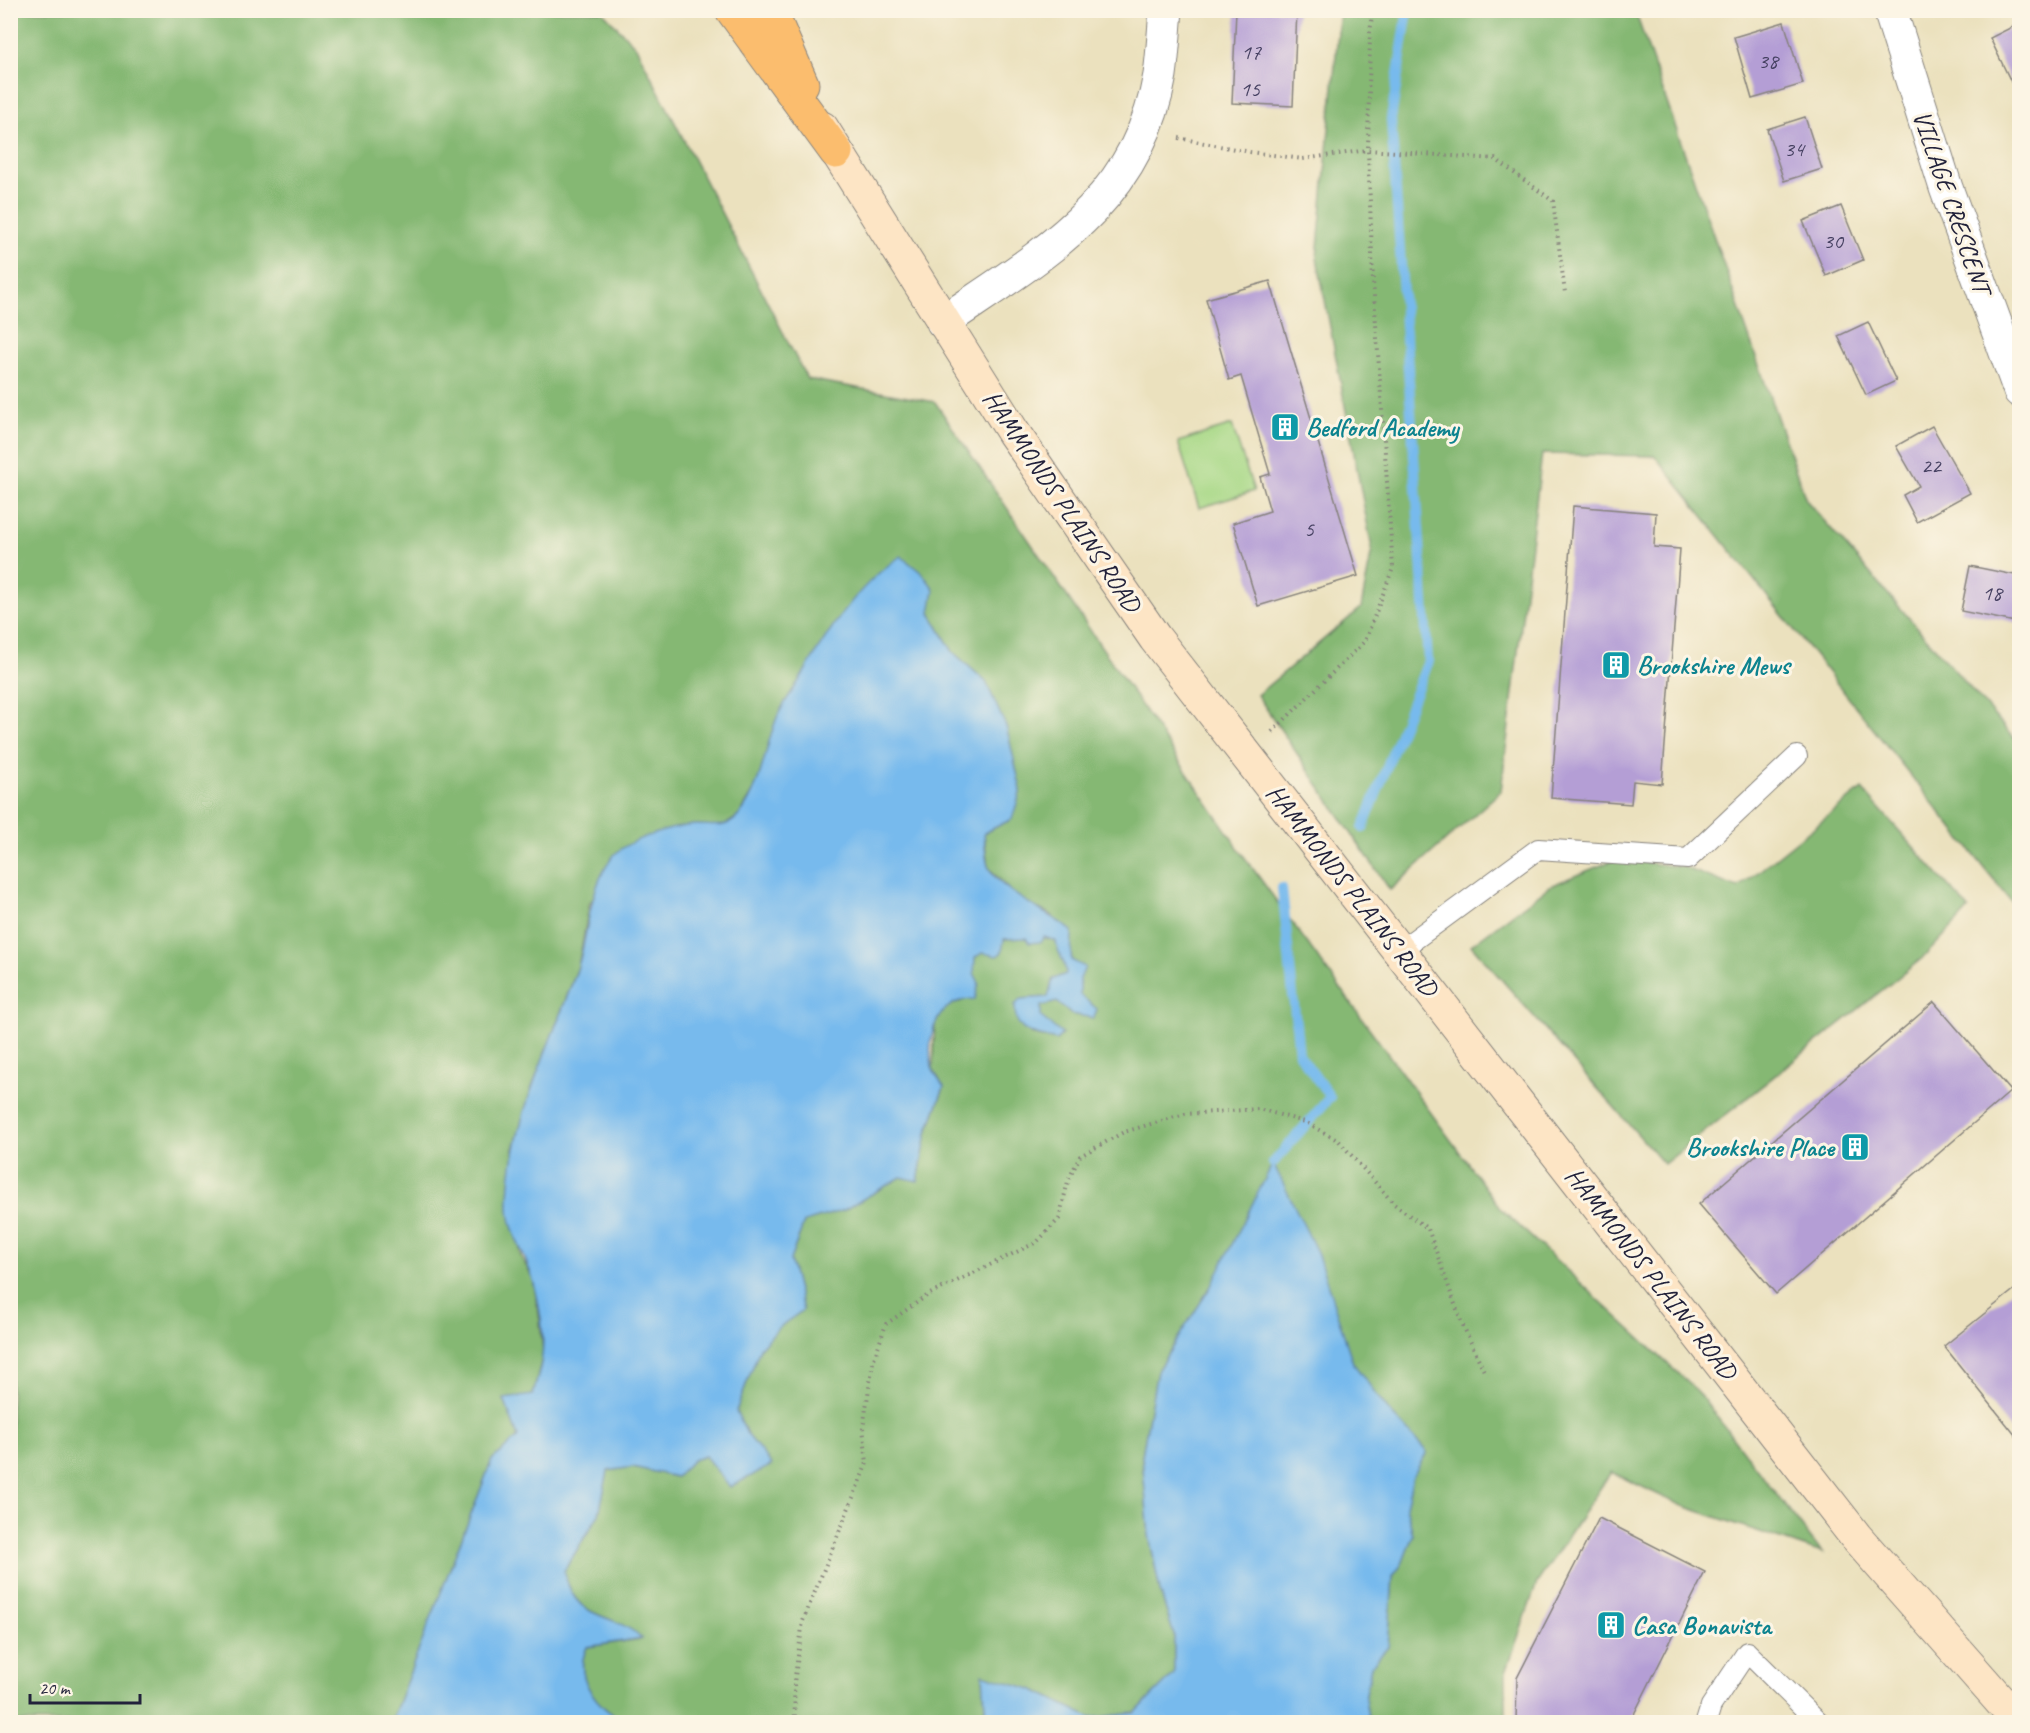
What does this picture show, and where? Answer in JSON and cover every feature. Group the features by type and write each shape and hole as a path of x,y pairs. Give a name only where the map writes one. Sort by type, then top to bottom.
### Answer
{"highway":[{"path":"732,10 836,152"},
{"path":"770,10 819,124"}],"main road":[{"name":"HAMMONDS PLAINS ROAD","path":"750,10 836,152 1013,432 1155,638 1856,1537 2019,1722"}],"street":[{"path":"943,322 1053,247 1076,227 1114,183 1133,154 1143,131 1160,75 1166,10"},
{"name":"VILLAGE CRESCENT","path":"1890,10 1946,188 2019,391"}],"lane":[{"path":"1399,951 1538,849 1688,859 1797,756"},
{"path":"1706,1722 1711,1706 1747,1652 1818,1722"}],"path":[{"path":"1247,756 1365,641 1394,567 1379,392 1368,150 1370,32 1373,10"},
{"path":"1143,131 1250,152 1303,159 1368,150 1495,159 1553,201 1565,293"},
{"path":"795,1722 794,1683 804,1621 867,1463 863,1428 873,1362 886,1324 928,1295 1036,1242 1059,1220 1068,1181 1080,1156 1124,1132 1185,1114 1259,1109 1305,1122 1339,1141 1394,1204 1428,1229 1461,1321 1484,1371"}],"green space":[{"path":"11,11 602,11 636,47 807,379 935,402 1243,855 1501,1209 1696,1390 1822,1553 1680,1505 1611,1472 1537,1583 1506,1672 1506,1722 1369,1722 1365,1699 1371,1666 1388,1647 1393,1576 1402,1564 1413,1535 1406,1506 1413,1475 1427,1452 1388,1410 1353,1364 1339,1325 1210,1288 1157,1371 1142,1456 1149,1535 1160,1591 1174,1635 1174,1674 1135,1713 1091,1718 1034,1690 983,1675 986,1722 625,1722 597,1700 585,1681 583,1659 587,1647 641,1639 629,1629 586,1608 577,1600 564,1571 599,1514 608,1471 633,1467 676,1477 693,1460 705,1456 771,1465 747,1434 736,1411 760,1348 778,1328 803,1310 790,1260 804,1222 844,1210 901,1177 918,1180 927,1133 944,1088 933,1069 935,1022 945,1007 967,999 975,957 983,952 1002,952 1003,939 1043,937 1056,941 1066,965 1066,974 1053,979 1048,997 1022,999 1030,1034 1056,1040 1062,1034 1040,1017 1040,1006 1057,1002 1071,1014 1094,1018 1096,1009 1080,995 1080,979 1072,960 1070,945 1052,915 1018,899 988,867 984,833 1012,819 986,682 953,652 930,613 778,715 760,780 739,816 722,827 693,825 590,902 578,967 530,1093 513,1152 520,1254 533,1279 543,1354 533,1396 504,1399 518,1437 492,1460 391,1722 11,1722"},
{"path":"1340,11 1635,11 1806,500 2019,744 2019,911 1655,456 1542,454 1501,791 1390,890 1257,695 1361,608 1372,549 1317,258"},
{"path":"1232,425 1254,491 1199,508 1178,442"},
{"path":"1862,789 1969,909 1925,956 1664,1164 1471,945 1550,886 1616,859 1683,867 1738,888"}],"water":[{"path":"901,556 923,574 934,589 930,613 953,652 986,682 1007,729 1021,790 1012,819 984,833 988,866 1003,885 1072,931 1071,960 1085,967 1080,979 1080,995 1097,1009 1094,1018 1071,1014 1057,1002 1041,1006 1041,1017 1062,1034 1056,1040 1026,1031 1018,1022 1015,1005 1021,999 1048,997 1053,979 1066,974 1056,941 1044,937 1040,942 1029,943 1026,938 1004,939 1002,952 997,956 983,953 975,957 974,973 979,983 975,999 951,1005 943,1012 933,1031 932,1067 944,1087 927,1133 918,1181 901,1177 844,1210 804,1222 790,1260 803,1310 778,1328 760,1348 736,1411 747,1434 772,1465 730,1487 705,1456 693,1460 676,1477 633,1467 608,1471 599,1514 564,1571 569,1588 576,1600 585,1608 617,1622 642,1638 587,1647 583,1659 585,1681 590,1691 606,1709 625,1722 391,1722 492,1460 518,1437 504,1399 533,1395 540,1371 543,1347 541,1318 533,1280 510,1218 511,1177 515,1146 523,1116 532,1086 577,970 597,885 617,852 637,840 673,828 724,825 740,814 754,791 773,727 786,700 845,610 870,581"},
{"path":"1273,1163 1317,1252 1353,1363 1388,1410 1427,1452 1413,1476 1406,1506 1413,1535 1402,1564 1393,1576 1388,1647 1371,1666 1365,1699 1369,1722 986,1722 983,1674 1034,1690 1091,1718 1135,1713 1174,1674 1174,1635 1160,1591 1149,1535 1142,1456 1157,1371 1210,1288"}],"building":[{"path":"1236,10 1297,10 1293,106 1232,103"},
{"path":"1784,22 1803,84 1752,99 1734,37"},
{"path":"2014,26 2020,38 2020,85 2014,88 1990,38"},
{"path":"1805,117 1822,169 1784,181 1767,129"},
{"path":"1841,206 1863,260 1826,276 1803,221"},
{"name":"Bedford Academy","path":"1270,281 1358,576 1258,606 1233,523 1270,511 1260,477 1270,474 1241,376 1229,380 1206,299"},
{"path":"1868,322 1896,381 1866,395 1838,336"},
{"path":"1932,426 1970,493 1917,522 1903,495 1919,486 1896,446"},
{"name":"Brookshire Mews","path":"1573,506 1656,513 1654,547 1680,549 1662,784 1633,781 1631,804 1551,798"},
{"path":"1970,566 2020,576 2020,623 1961,611"},
{"name":"Brookshire Place","path":"1934,1002 2011,1091 1776,1294 1699,1204"},
{"path":"2020,1285 2020,1433 2016,1436 1944,1346"},
{"name":"Casa Bonavista","path":"1599,1518 1705,1572 1630,1722 1516,1722 1517,1678"}],"waterway":[{"path":"1363,828 1428,661 1391,119 1408,10"},
{"path":"1273,1163 1330,1097 1299,1054 1282,888"}],"place":[{"name":"Bedford Academy","path":"1285,427"},
{"name":"Brookshire Mews","path":"1616,665"},
{"name":"Brookshire Place","path":"1855,1147"},
{"name":"Casa Bonavista","path":"1611,1625"}]}
